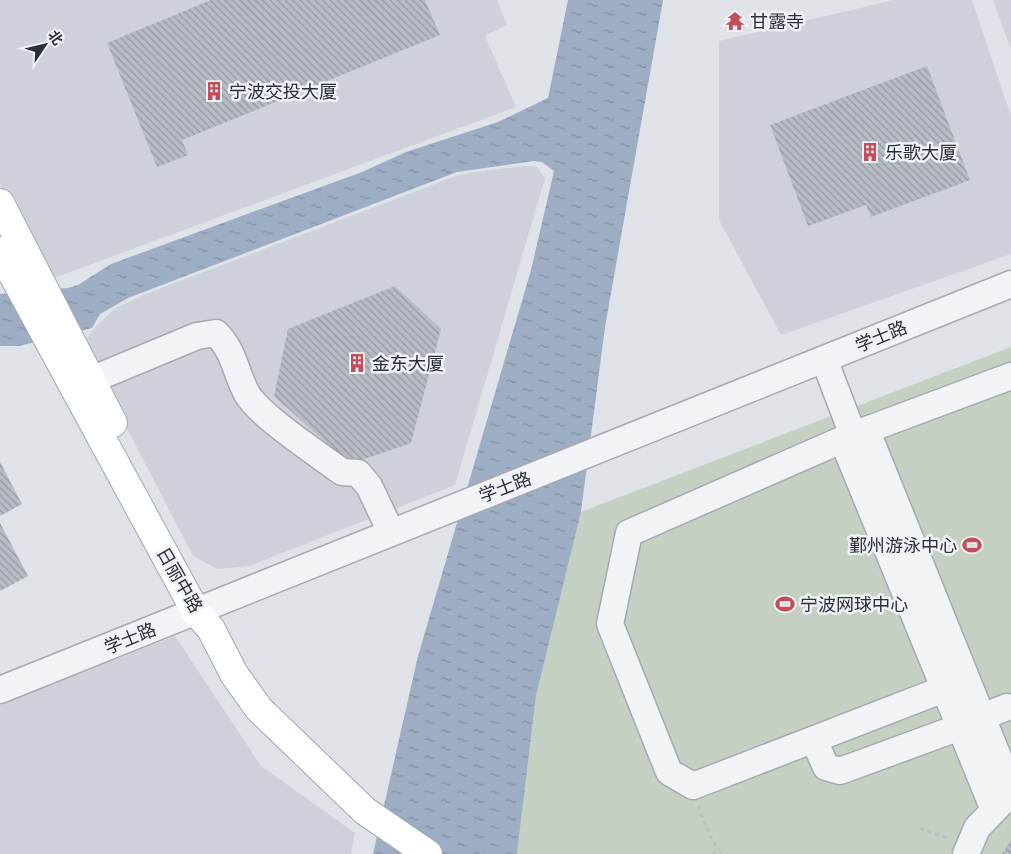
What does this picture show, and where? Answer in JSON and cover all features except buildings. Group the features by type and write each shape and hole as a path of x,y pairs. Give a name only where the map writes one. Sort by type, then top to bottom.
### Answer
{"main road":[{"name":"日丽中路","path":"0,204 10,255 77,368 206,615 234,674 259,709 365,812 428,854"}],"street":[{"name":"学士路","path":"0,690 206,615 391,532 1011,284"},
{"path":"77,368 197,336 216,333 227,344 248,394 260,409 342,472 358,473 369,486 391,532"},
{"path":"824,360 853,435 846,448 944,690 971,722 1011,789"},
{"path":"944,690 693,786 669,772 610,624 629,532 853,435 1011,376"},
{"path":"853,435 870,439 971,722 1002,802 977,828 968,850"},
{"path":"814,740 826,767 840,771 1007,707"}],"path":[{"path":"693,786 700,815 722,854"},
{"path":"920,828 968,850"},
{"path":"712,854 719,850"}],"shaded area":[{"path":"0,0 497,0 507,25 485,36 516,107 46,281 0,184"},
{"path":"894,0 972,0 1011,116 1011,254 781,335 719,220 719,41"},
{"path":"993,0 1011,0 1011,49"},
{"path":"526,166 537,167 545,178 455,485 249,566 218,569 193,556 83,343 97,325 116,308 146,294 456,176"},
{"path":"175,636 261,766 355,833 351,854 0,854 0,705"}],"green space":[{"name":"宁波网球中心","path":"1011,347 1011,854 517,854 536,696 581,512"}],"water":[{"path":"568,0 663,0 605,327 581,512 536,696 517,854 373,854 418,656 531,270 554,171 542,162 534,161 457,172 128,298 100,314 92,328 19,346 0,346 0,294 68,288 78,285 111,264 362,172 406,152 498,122 548,98"}],"place":[{"name":"甘露寺","path":"735,21"},
{"name":"宁波交投大厦","path":"214,91"},
{"name":"乐歌大厦","path":"870,152"},
{"name":"金东大厦","path":"357,363"},
{"name":"鄞州游泳中心","path":"972,545"},
{"name":"宁波网球中心","path":"785,604"}]}
